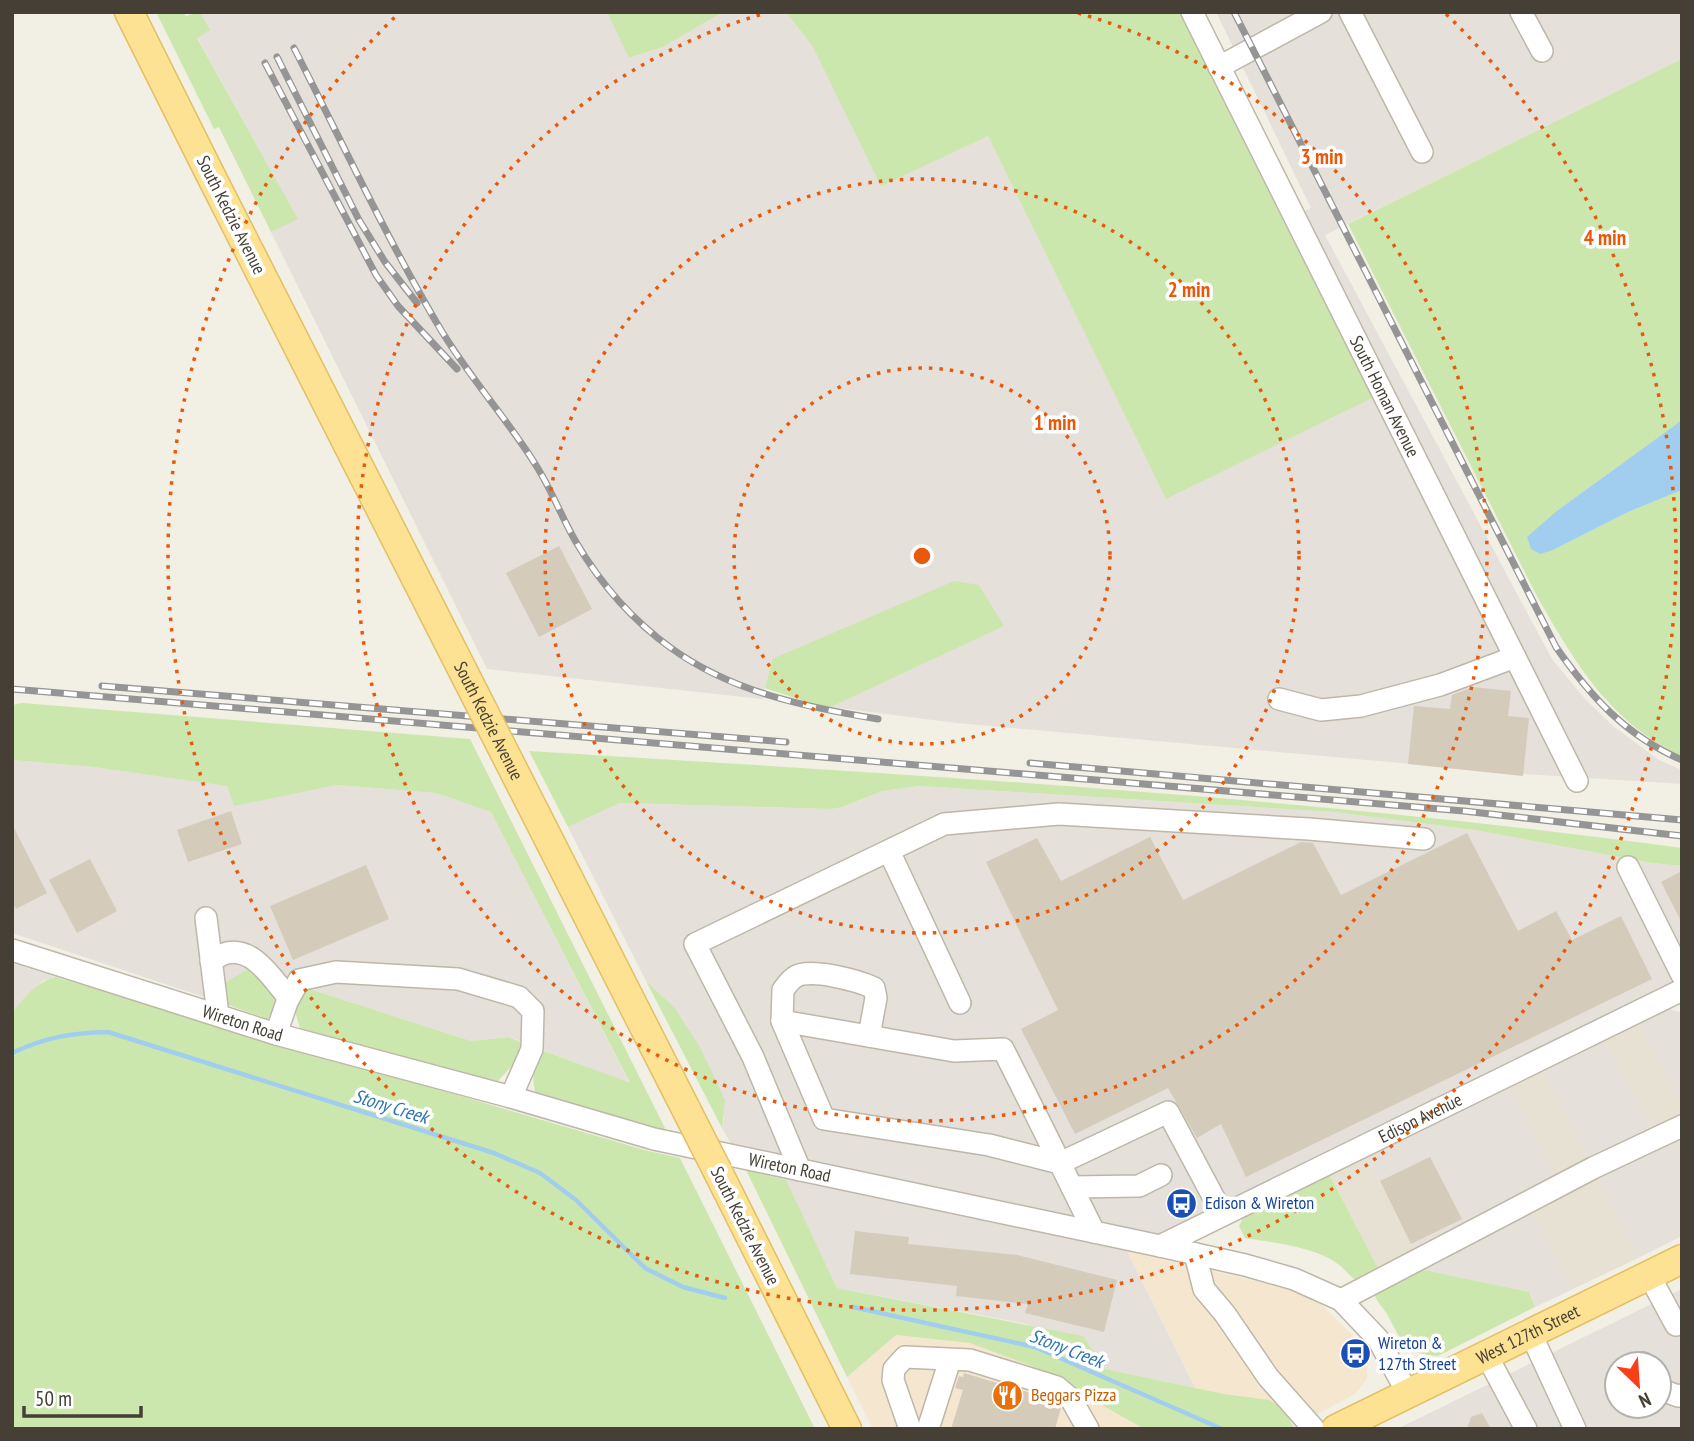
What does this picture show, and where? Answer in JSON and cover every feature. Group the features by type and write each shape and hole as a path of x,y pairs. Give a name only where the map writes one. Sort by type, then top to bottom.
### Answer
{"main road":[{"name":"South Kedzie Avenue","path":"129,12 847,1429"},
{"name":"West 127th Street","path":"1336,1429 1682,1259"}],"street":[{"name":"South Homan Avenue","path":"1192,12 1577,781"},
{"path":"1219,67 1321,12"},
{"path":"1350,12 1422,152"},
{"path":"1521,12 1542,51"},
{"path":"1279,699 1321,710 1361,706 1440,685 1515,657"},
{"path":"800,1170 753,1057 695,944 944,824 1059,814 1309,829 1424,839"},
{"path":"889,850 960,1003"},
{"path":"1628,867 1682,975"},
{"path":"206,918 218,1015"},
{"name":"Wireton Road","path":"12,950 276,1034 511,1097 654,1139 1160,1246 1294,1279 1341,1300 1378,1339 1407,1392"},
{"path":"211,961 227,953 244,954 258,963 289,998"},
{"path":"276,1034 289,998 299,980 336,972 458,979 519,997 533,1011 532,1049 511,1097"},
{"path":"869,1036 876,998 874,988 856,980 804,974 796,976 783,990 782,1021 824,1119 989,1145 1060,1163 1168,1112 1223,1215"},
{"name":"Edison Avenue","path":"1160,1246 1682,990"},
{"path":"782,1021 954,1051 1003,1049 1094,1232"},
{"path":"1341,1300 1582,1174 1682,1126"},
{"path":"1072,1186 1139,1186 1160,1175"},
{"path":"1195,1254 1204,1289 1225,1314 1268,1377 1314,1429"},
{"path":"1649,1275 1676,1325 1682,1322"},
{"path":"1530,1332 1575,1429"},
{"path":"1486,1354 1525,1429"},
{"path":"910,1429 893,1380 894,1368 905,1357 971,1360 1057,1387 1071,1399 1088,1429"},
{"path":"928,1429 950,1360"}],"shaded area":[{"path":"200,12 607,12 630,58 663,47 723,12 786,12 813,47 988,135 1166,499 1285,220 1311,208 1216,12 1682,12 1682,59 1325,235 1552,659 1585,699 1613,726 1659,760 1682,770 1682,784 1523,774 957,723 831,707 1003,626 979,585 772,659 762,699 487,669 271,232 297,218 197,37 209,30"},
{"path":"12,760 93,767 286,794 336,785 436,793 491,812 630,1084 510,1037 471,1041 300,986 225,1004 12,933"},
{"path":"920,786 1334,812 1475,830 1652,863 1682,866 1682,981 1127,1251 1195,1388 1105,1369 1027,1324 837,1288 786,1181 746,1170 722,1128 724,1117 675,1008 646,981 568,827 620,803 832,809 844,807 882,791"},
{"path":"12,963 55,977 42,981 12,1013"},
{"path":"1670,1009 1682,1013 1682,1106 1638,1022"},
{"path":"1638,1022 1682,1106 1682,1117 1653,1131 1603,1039"},
{"path":"1603,1039 1653,1131 1682,1117 1682,1236 1638,1258 1543,1069"},
{"path":"1543,1069 1638,1258 1571,1290 1527,1202 1508,1085"},
{"path":"1508,1085 1560,1185 1528,1203 1571,1290 1535,1307 1529,1292 1415,1268 1416,1253 1366,1155"},
{"path":"1366,1155 1416,1253 1380,1272 1328,1172"},
{"path":"1127,1251 1289,1289 1322,1305 1351,1334 1367,1363 1367,1379 1355,1394 1293,1427 1284,1409 1195,1388"},
{"path":"1682,1289 1682,1429 1397,1429"},
{"path":"895,1335 970,1343 1037,1368 1144,1429 873,1429 847,1377"}],"green space":[{"path":"156,12 183,12 186,16 200,12 210,30 197,38 298,219 271,232 219,127 214,129"},
{"path":"607,12 723,12 663,47 629,58"},
{"path":"786,12 1181,12 1376,396 1166,499 988,136 881,186 813,47"},
{"path":"1682,59 1682,420 1558,510 1553,550 1628,512 1682,490 1682,757 1634,727 1597,690 1581,669 1538,598 1348,224"},
{"path":"954,581 979,585 1004,626 831,707 765,688 772,659"},
{"path":"22,703 470,739 667,1132 536,1095 533,1072 539,1049 630,1083 491,812 436,793 336,785 234,806 227,786 93,767 12,760 12,705"},
{"path":"529,751 1106,789 1394,814 1682,848 1682,866 1652,863 1475,830 1334,812 920,786 882,791 832,809 620,803 568,827"},
{"path":"248,969 286,981 268,1019 225,1004 221,985"},
{"path":"55,977 648,1151 680,1158 815,1429 12,1429 12,1013 36,987"},
{"path":"646,981 675,1008 701,1049 725,1100 722,1128"},
{"path":"300,986 471,1041 509,1037 523,1043 512,1066 494,1085 302,1035 294,1008"},
{"path":"746,1170 786,1180 837,1288 1083,1336 1105,1369 1224,1394 1269,1400 1284,1409 1293,1427 1144,1429 1037,1368 970,1343 896,1335 847,1377"},
{"path":"1328,1172 1380,1272 1361,1283 1339,1264 1326,1257 1292,1246 1245,1238 1239,1226 1244,1216"},
{"path":"1415,1268 1529,1292 1535,1307 1438,1356 1427,1355 1405,1344 1377,1301 1374,1291"}],"water":[{"path":"1682,420 1682,490 1628,512 1553,550 1540,554 1531,549 1527,537 1558,510"}],"building":[{"path":"559,546 592,609 539,637 506,573"},
{"path":"1473,687 1511,691 1508,716 1529,718 1523,776 1408,764 1414,706 1450,709 1452,695"},
{"path":"231,811 242,844 188,862 177,830"},
{"path":"12,824 47,893 16,909 12,902"},
{"path":"1467,833 1518,931 1556,911 1572,940 1621,916 1652,979 1246,1177 1221,1124 1197,1138 1168,1088 1075,1134 1021,1029 1058,1010 986,862 1037,838 1061,881 1150,837 1183,900 1301,842 1313,843 1341,895"},
{"path":"90,859 117,911 77,933 49,880"},
{"path":"366,865 389,919 293,960 270,906"},
{"path":"1682,871 1682,923 1661,882"},
{"path":"1430,1157 1462,1219 1411,1244 1380,1181"},
{"path":"855,1231 909,1237 908,1244 1017,1255 1117,1280 1104,1332 1025,1313 1028,1304 956,1296 957,1286 850,1274"},
{"name":"Beggars Pizza","path":"964,1373 1051,1399 1061,1408 1055,1429 951,1429 963,1390 955,1388 959,1376 963,1377"},
{"path":"1482,1413 1491,1429 1467,1429 1471,1417"}],"waterway":[{"name":"Stony Creek","path":"12,1053 59,1037 108,1032 494,1153 540,1173 576,1200 645,1268 683,1287 725,1298"},
{"name":"Stony Creek","path":"853,1307 1035,1347 1222,1429"}],"railway":[{"path":"1234,12 1556,647 1582,682 1626,727 1682,760"},
{"path":"294,48 382,222 438,325 525,449 576,542 595,572 618,600 671,648 719,676 744,687 797,703 878,719"},
{"path":"277,57 359,220 385,262 417,303"},
{"path":"265,63 376,275 398,306 457,369"},
{"path":"102,686 786,742"},
{"path":"12,689 1464,811 1682,836"},
{"path":"1030,763 1682,820"}],"place":[{"name":"Edison & Wireton","path":"1182,1203"},
{"name":"Wireton & 127th Street","path":"1355,1353"},
{"name":"Beggars Pizza","path":"1008,1395"}]}
